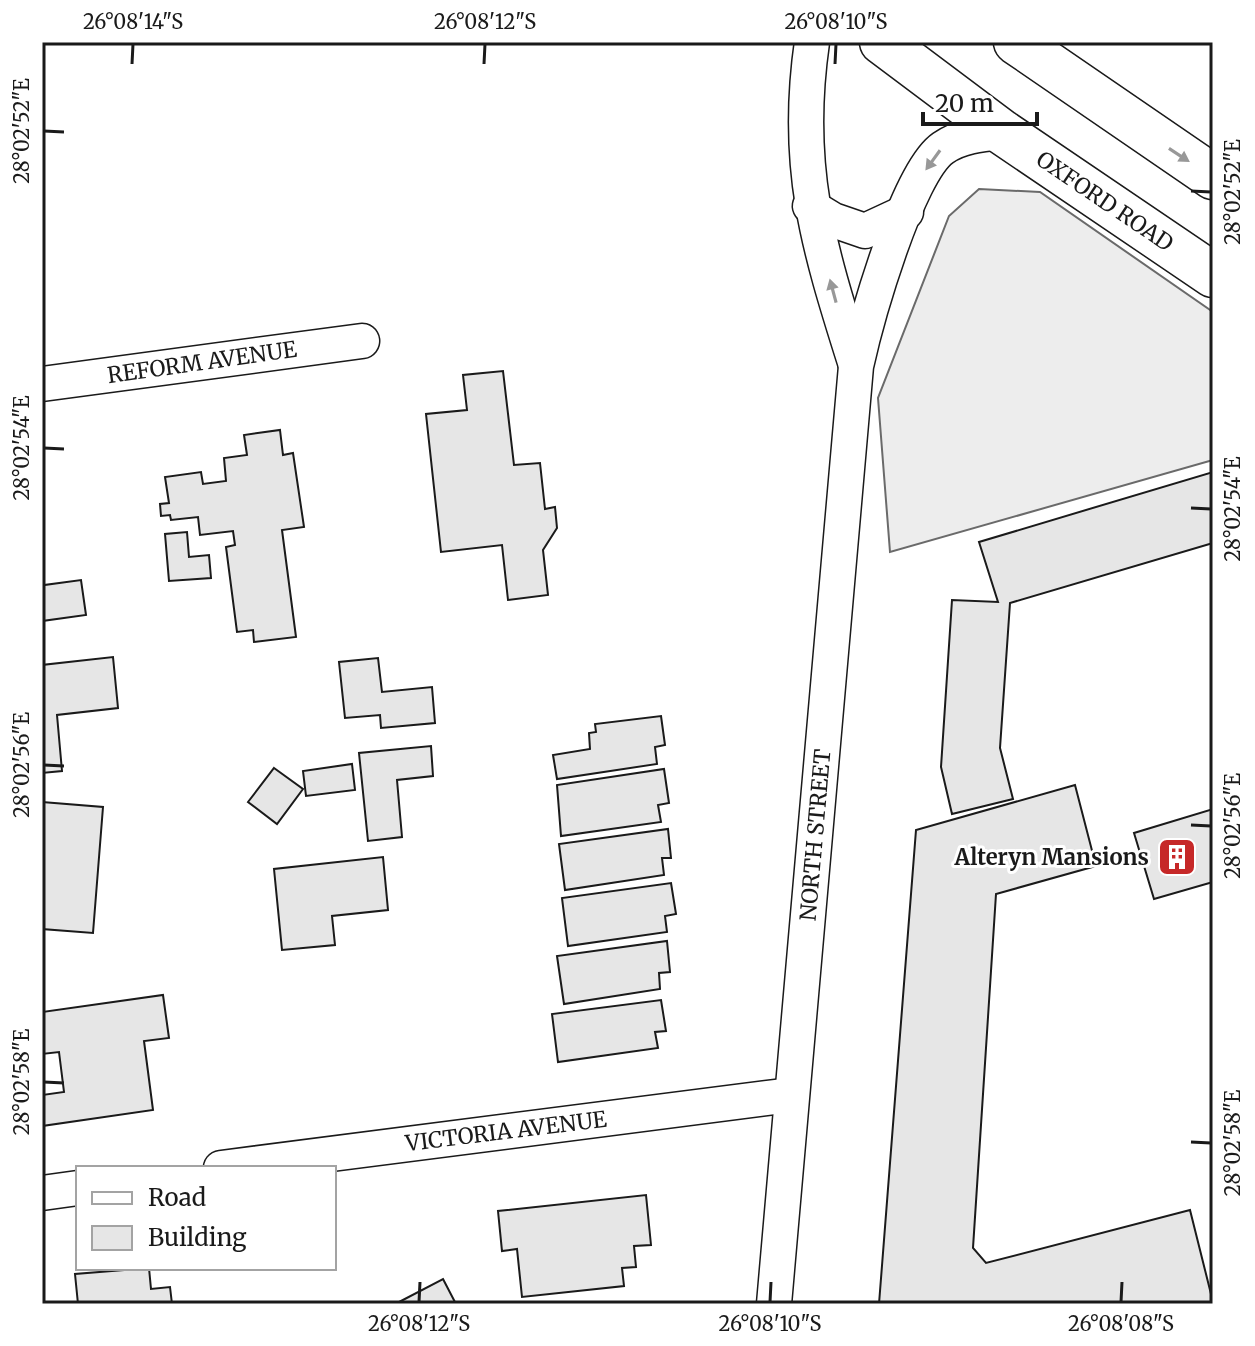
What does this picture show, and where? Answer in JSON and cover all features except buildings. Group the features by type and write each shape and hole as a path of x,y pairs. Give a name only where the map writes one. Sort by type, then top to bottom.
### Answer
{"main road":[{"name":"OXFORD ROAD","path":"882,42 1002,132 1213,275"},
{"path":"1016,42 1213,177"}],"street":[{"name":"NORTH STREET","path":"812,42 805,121 810,206 856,366"},
{"name":"NORTH STREET","path":"774,1304 856,366 888,252 927,167 941,149 961,139 1002,132"},
{"path":"810,206 833,220 865,231 906,212"},
{"name":"REFORM AVENUE","path":"42,384 362,341"},
{"name":"VICTORIA AVENUE","path":"237,1166 791,1095"},
{"path":"42,1193 76,1188"}],"shaded area":[{"path":"979,189 1040,192 1213,312 1213,460 890,552 878,398 949,216"}],"place":[{"name":"Alteryn Mansions","path":"1177,857"}]}
